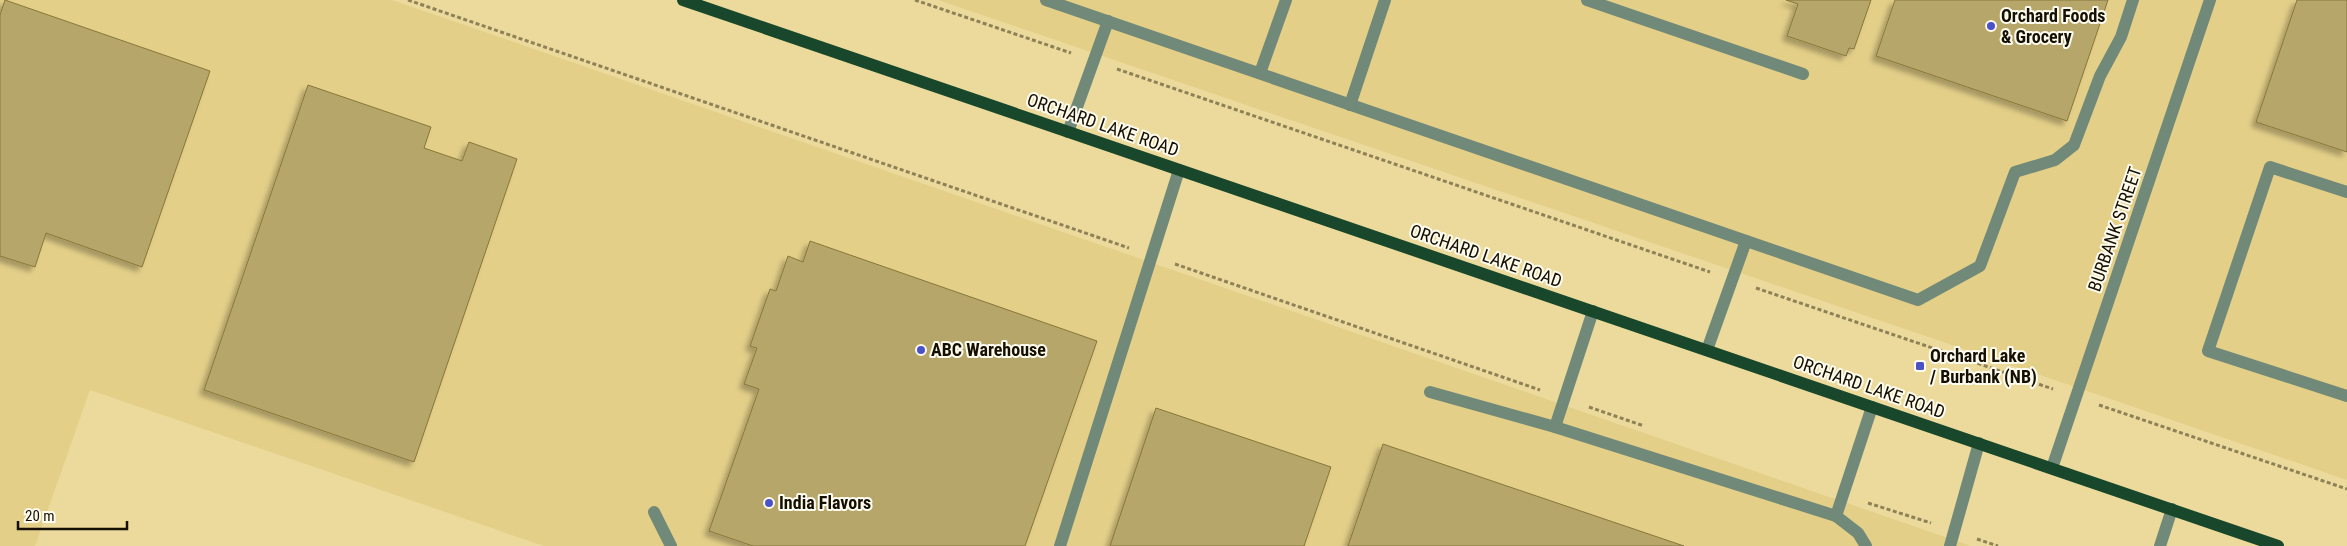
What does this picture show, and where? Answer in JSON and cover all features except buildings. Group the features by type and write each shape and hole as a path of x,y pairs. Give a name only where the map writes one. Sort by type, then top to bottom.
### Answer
{"main road":[{"name":"ORCHARD LAKE ROAD","path":"683,0 2278,546"}],"street":[{"path":"1046,0 1918,300 1980,266 2015,172 2054,160 2074,145 2100,76 2121,36 2133,0"},
{"path":"1260,74 1286,0"},
{"path":"1350,105 1385,0"},
{"path":"1587,0 1803,74"},
{"name":"BURBANK STREET","path":"2052,468 2210,0"},
{"path":"1068,132 1108,22"},
{"path":"2347,192 2270,167 2208,351 2347,396"},
{"path":"1060,546 1179,170"},
{"path":"1707,350 1746,240"},
{"path":"1555,427 1593,311"},
{"path":"1430,392 1555,427 1836,516 1858,533 1866,546"},
{"path":"1836,516 1872,407"},
{"path":"1950,546 1956,531 1980,443"},
{"path":"2160,546 2172,510"},
{"path":"654,512 671,546"}],"path":[{"path":"408,0 1647,427"},
{"path":"915,0 2347,488"},
{"path":"1843,495 1998,546"}],"shaded area":[{"path":"0,0 392,0 1971,546 544,546 90,390 35,546 0,546"},
{"path":"938,0 2347,0 2347,480 2052,379"}],"place":[{"name":"Orchard Foods & Grocery","path":"1991,26"},
{"name":"ABC Warehouse","path":"921,350"},
{"name":"Orchard Lake / Burbank (NB)","path":"1920,366"},
{"name":"India Flavors","path":"769,503"}]}
